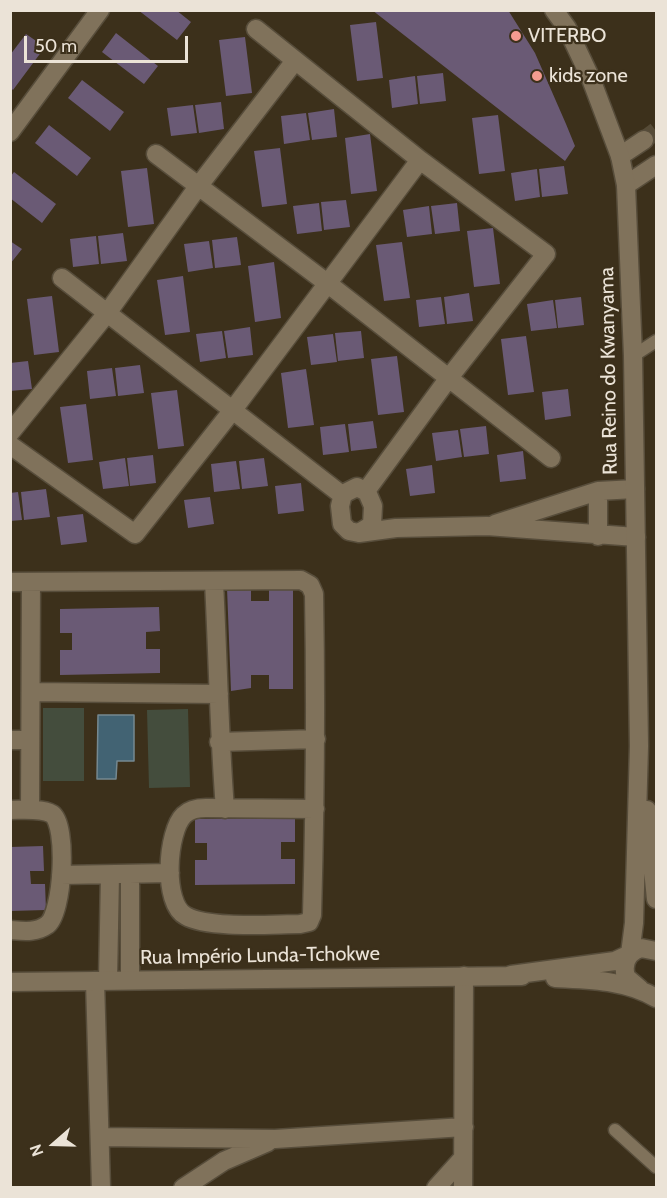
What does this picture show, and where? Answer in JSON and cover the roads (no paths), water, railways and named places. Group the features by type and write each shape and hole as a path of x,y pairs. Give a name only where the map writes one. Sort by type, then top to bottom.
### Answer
{"street":[{"path":"11,129 100,10"},
{"name":"Rua Reino do Kwanyama","path":"554,10 567,28 591,79 620,156 626,185 633,356 639,746 634,923 630,954"},
{"path":"256,29 294,62 420,160 546,254 448,379 366,491"},
{"path":"10,433 108,312 198,188 294,62"},
{"path":"620,156 644,140"},
{"path":"156,154 198,188 327,283 551,458"},
{"path":"10,445 135,534 232,411 420,160"},
{"path":"626,185 657,165"},
{"path":"62,278 342,495"},
{"path":"359,533 369,529 374,514 371,496 366,491 351,488 342,495 339,506 342,524 349,531 359,533 396,528 488,526 598,536 636,537"},
{"path":"488,526 598,490 634,489"},
{"path":"598,490 598,536"},
{"path":"374,514 396,528"},
{"path":"10,582 301,580 310,585 314,594 316,739 315,809 312,915 309,922 300,924 214,923 194,920 184,916 171,898 170,873 174,832 185,814 195,808 315,809"},
{"path":"30,810 31,582"},
{"path":"214,582 219,742 225,809"},
{"path":"31,692 219,694"},
{"path":"219,742 316,739"},
{"path":"10,740 29,740"},
{"name":"Rua Reino do Kwanyama","path":"639,746 657,899"},
{"path":"10,810 50,813 61,827 61,875 56,910 49,924 35,931 10,930"},
{"path":"61,875 170,873"},
{"path":"130,874 130,980"},
{"path":"101,1188 99,1137 102,980 110,875"},
{"name":"Rua Império Lunda-Tchokwe","path":"511,975 598,965 641,948 657,951"},
{"path":"630,954 625,971 630,983 648,987"},
{"name":"Rua Império Lunda-Tchokwe","path":"10,982 511,975 601,981 648,987 657,998"},
{"path":"463,1188 464,976"},
{"path":"99,1137 275,1139 464,1127"},
{"path":"183,1188 224,1161 275,1139"},
{"path":"436,1188 463,1158"}],"lane":[{"path":"633,356 657,341"},
{"path":"615,1130 657,1167"}],"water":[{"path":"98,715 134,715 134,761 117,761 116,779 97,779"}],"tunnel":[{"path":"644,140 656,131"}],"place":[{"name":"VITERBO","path":"516,36"},
{"name":"kids zone","path":"537,76"}]}
